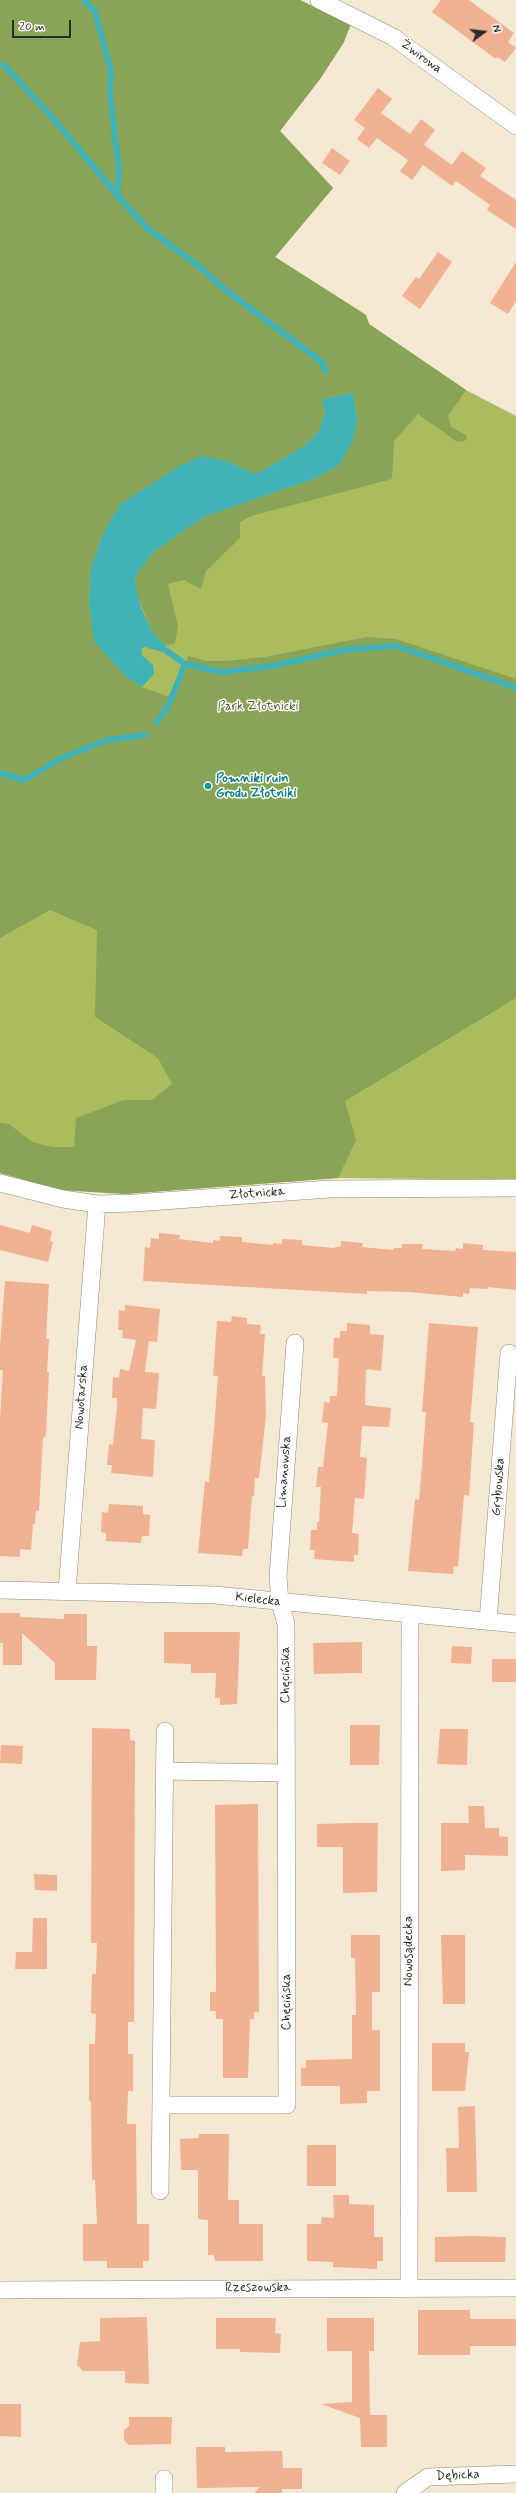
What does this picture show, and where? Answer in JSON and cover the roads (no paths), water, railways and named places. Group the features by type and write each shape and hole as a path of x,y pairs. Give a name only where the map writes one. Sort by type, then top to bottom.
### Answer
{"street":[{"name":"Żwirowa","path":"319,0 393,37 516,126"},
{"name":"Złotnicka","path":"0,1183 63,1199 97,1204 135,1203 329,1189 516,1188"},
{"name":"Nowotarska","path":"67,1591 97,1204"},
{"name":"Limanowska","path":"280,1602 278,1577 295,1343"},
{"name":"Grybowska","path":"488,1621 509,1353"},
{"name":"Kielecka","path":"0,1590 202,1595 516,1624"},
{"name":"Chęcińska","path":"161,2105 288,2105 286,1624 280,1602"},
{"name":"Nowosądecka","path":"409,2288 410,1614"},
{"path":"160,2191 165,1731"},
{"path":"164,1771 286,1773"},
{"name":"Rzeszowska","path":"0,2290 516,2288"},
{"name":"Dębicka","path":"405,2493 428,2477 516,2474"}],"water":[{"path":"353,393 357,422 353,441 339,465 316,478 204,517 153,552 136,575 135,584 141,608 152,631 165,646 162,652 145,647 141,649 142,655 153,665 154,674 142,687 124,675 94,641 89,600 91,568 102,536 120,504 178,467 201,456 227,461 254,474 262,471 304,446 319,431 325,412 322,399"}],"waterway":[{"path":"84,0 95,12 111,71 110,94 119,170 117,195 147,228 200,267 223,288 322,362 325,371"},
{"path":"4,65 52,117 117,195"},
{"path":"164,649 185,664 221,672 273,666 343,650 397,646 516,688"},
{"path":"157,723 170,702 185,664"},
{"path":"0,773 24,780 64,757 107,740 145,735"}],"place":[{"name":"Pomniki ruin Grodu Złotniki","path":"208,786"}],"park label":[{"name":"Park Złotnicki","path":"258,707"}]}
